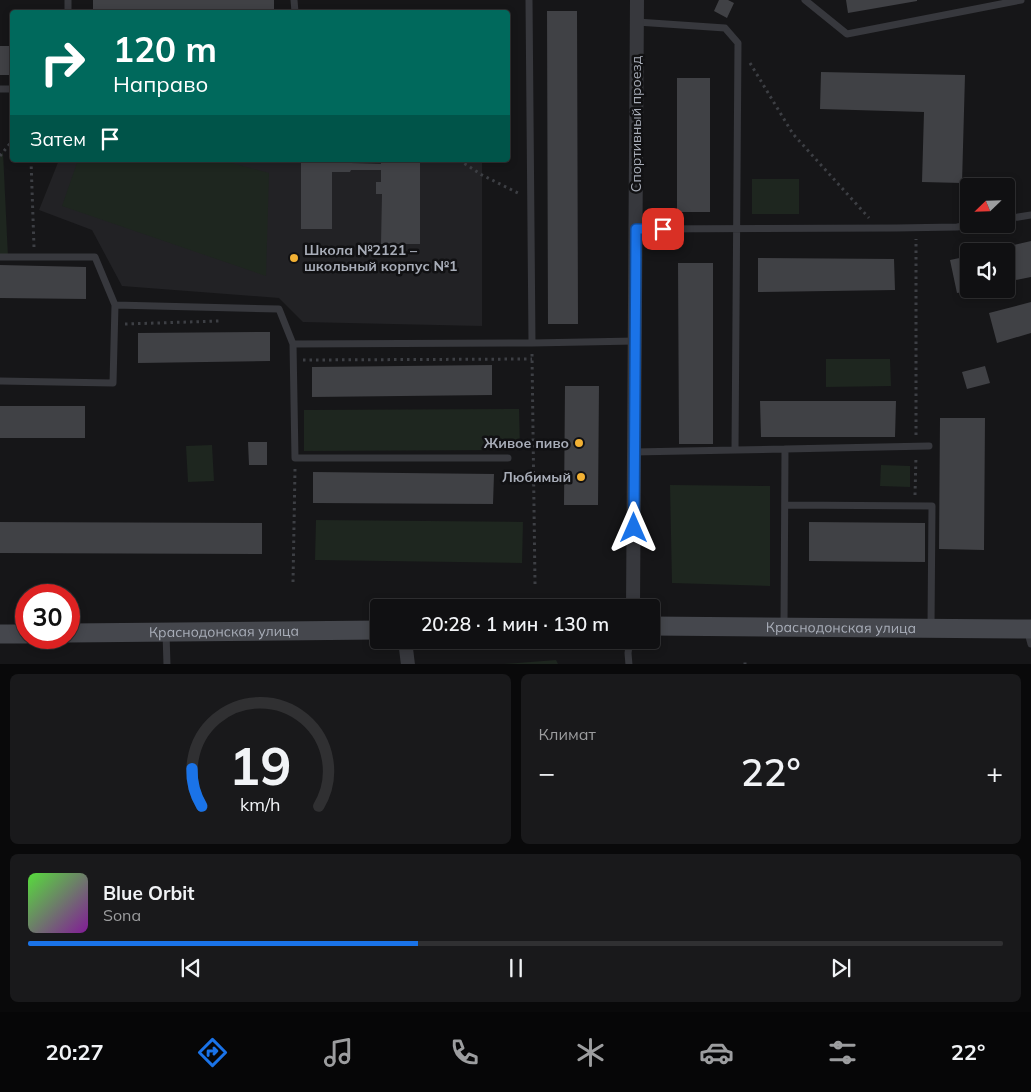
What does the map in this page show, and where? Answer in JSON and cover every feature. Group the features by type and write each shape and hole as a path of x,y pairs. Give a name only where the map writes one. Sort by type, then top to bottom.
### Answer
{"main road":[{"name":"Краснодонская улица","path":"660,626 931,628 1030,634"},
{"name":"Краснодонская улица","path":"80,633 370,630"},
{"path":"0,634 15,634"}],"street":[{"name":"Спортивный проезд","path":"633,599 637,0"},
{"path":"406,649 408,664"}],"lane":[{"path":"529,0 532,344"},
{"path":"805,0 847,34 1021,0"},
{"path":"637,22 725,28 738,43 735,450"},
{"path":"1015,218 1031,215"},
{"path":"636,229 737,230 960,227"},
{"path":"0,258 95,256 115,305 113,383 0,381"},
{"path":"115,305 279,309 293,344 295,458 508,458"},
{"path":"293,344 532,344 635,340"},
{"path":"634,452 929,446"},
{"path":"784,627 785,449"},
{"path":"786,505 932,506 931,628"},
{"path":"166,632 166,664"},
{"path":"628,649 629,664"}],"path":[{"path":"738,43 793,134 879,228"},
{"path":"1,154 10,143"},
{"path":"31,162 35,257"},
{"path":"462,162 482,175 530,199"},
{"path":"915,506 916,228"},
{"path":"115,324 224,321"},
{"path":"532,344 535,584"},
{"path":"294,360 532,359"},
{"path":"293,582 295,458"},
{"path":"745,659 745,664"}],"shaded area":[{"path":"3,152 8,257 0,257 0,156"},
{"name":"Школа №2121 – школьный корпус №1","path":"58,162 482,162 482,326 303,322 279,298 122,286 92,230 39,210"},
{"path":"77,162 228,162 269,173 266,276 62,206"},
{"path":"752,179 799,179 799,214 752,214"},
{"path":"826,359 890,359 891,386 826,387"},
{"path":"519,409 520,450 304,451 304,410"},
{"path":"212,445 214,481 188,482 186,446"},
{"path":"881,465 910,466 910,487 880,486"},
{"path":"670,485 770,486 770,586 672,583"},
{"path":"316,520 523,522 522,563 315,560"},
{"path":"556,660 558,664 504,664"}],"building":[{"path":"93,0 274,0 274,10 93,10"},
{"path":"719,0 728,0 734,3 727,18 714,11"},
{"path":"846,0 917,0 917,1 848,13"},
{"path":"547,11 577,11 578,324 548,324"},
{"path":"0,46 10,46 10,75 0,75"},
{"path":"821,72 965,75 962,178 960,178 960,183 922,182 924,112 820,109"},
{"path":"677,78 710,78 710,212 677,212"},
{"path":"301,162 381,164 381,162 420,162 420,244 381,244 382,194 376,194 376,182 381,182 381,170 332,172 332,229 301,229"},
{"path":"1031,241 1031,277 1015,280 1015,245"},
{"path":"758,258 894,259 895,290 758,292"},
{"path":"960,258 960,292 957,293 950,260"},
{"path":"678,263 713,263 713,444 679,444"},
{"path":"0,265 86,267 86,299 0,298"},
{"path":"1031,302 1031,333 997,343 989,313"},
{"path":"270,332 270,361 138,363 138,333"},
{"path":"492,365 492,395 312,397 312,367"},
{"path":"985,366 990,383 967,389 962,372"},
{"path":"565,386 599,386 598,505 564,505"},
{"path":"760,401 896,401 895,437 761,437"},
{"path":"0,406 85,406 85,438 0,438"},
{"path":"940,418 985,418 984,550 939,549"},
{"path":"248,442 267,442 267,465 249,465"},
{"path":"313,472 494,474 493,504 313,503"},
{"path":"0,522 262,523 262,554 0,553"},
{"path":"809,522 925,523 925,562 809,561"}],"place":[{"name":"Школа №2121 – школьный корпус №1","path":"294,258"},
{"name":"Живое пиво","path":"579,443"},
{"name":"Любимый","path":"581,477"}],"route":[{"path":"634,528 636,229 663,229"}]}
